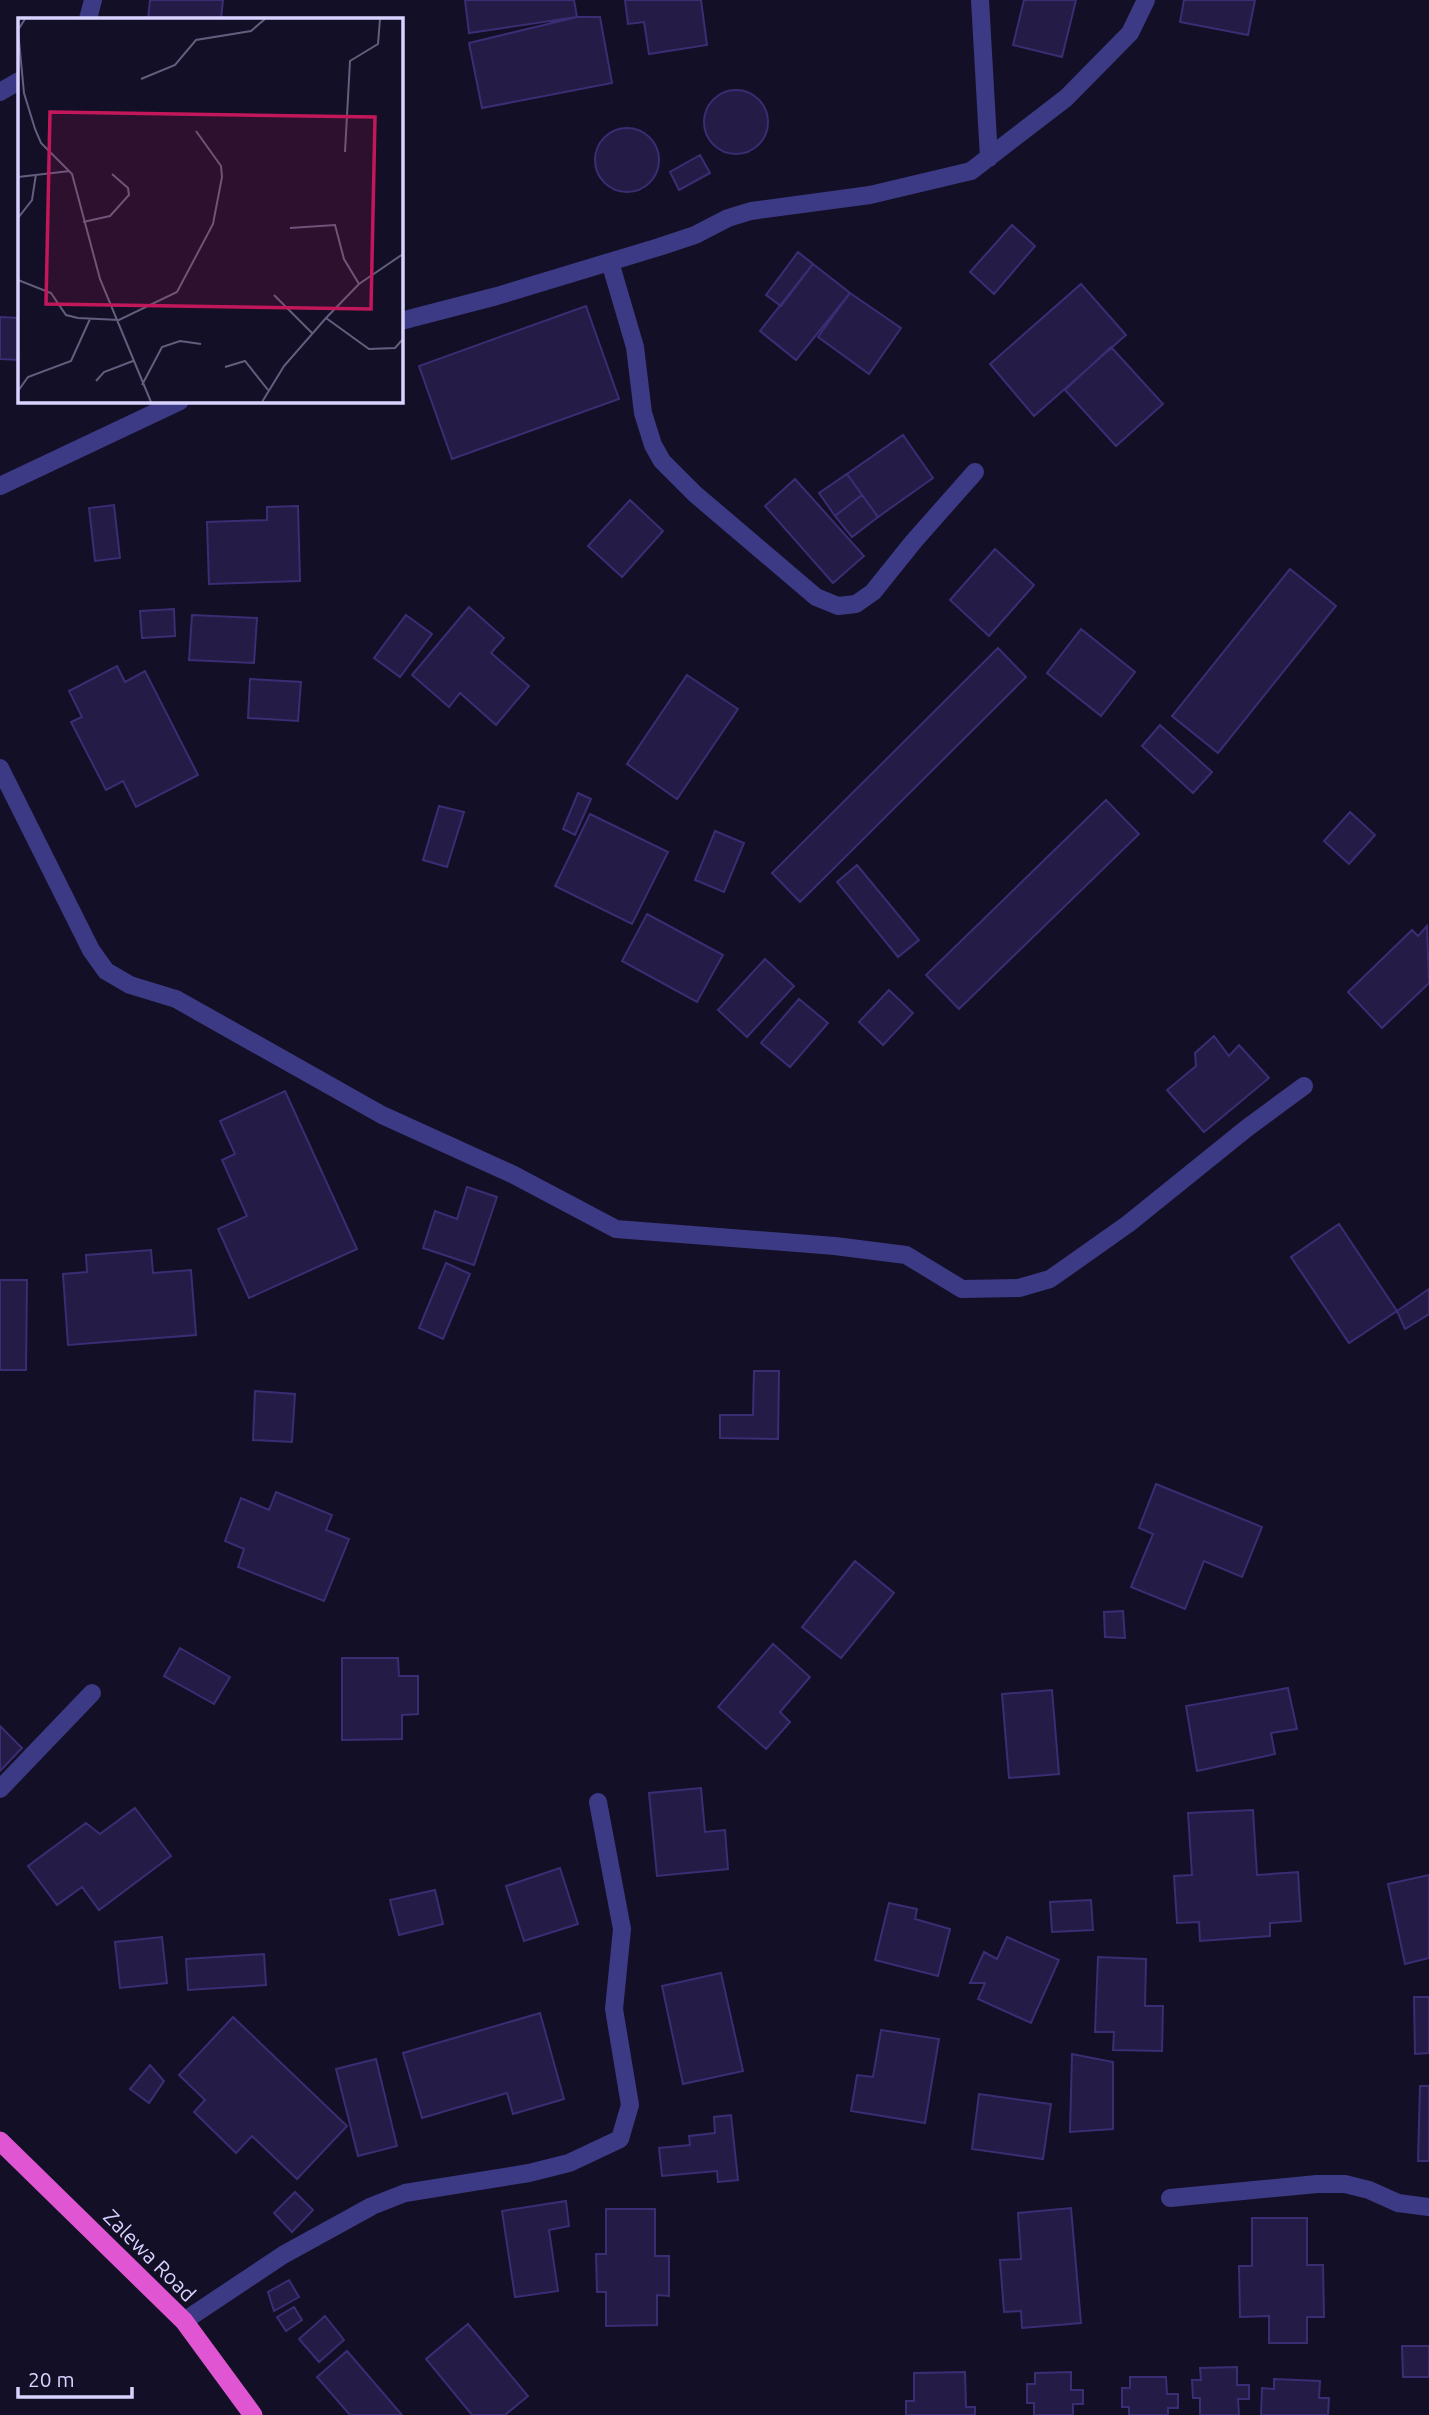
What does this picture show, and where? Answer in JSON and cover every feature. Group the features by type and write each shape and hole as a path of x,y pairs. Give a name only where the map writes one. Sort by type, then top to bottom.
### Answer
{"highway":[{"name":"Zalewa Road","path":"0,2141 184,2321 253,2415"}],"street":[{"path":"88,18 93,0"},
{"path":"980,0 989,158"},
{"path":"402,321 498,296 610,262 695,235 728,218 751,211 870,195 971,171 1066,98 1130,33 1146,0"},
{"path":"0,92 18,82"},
{"path":"610,262 635,347 643,413 653,445 662,461 695,494 816,597 838,607 856,604 873,592 975,471"},
{"path":"0,486 178,402"},
{"path":"0,768 91,950 106,971 130,985 176,999 383,1115 512,1174 616,1229 835,1245 906,1255 962,1289 1019,1288 1050,1279 1095,1248 1304,1086"},
{"path":"0,1789 92,1693"},
{"path":"184,2321 283,2255 383,2202 405,2193 569,2164 620,2139 630,2105 614,2009 622,1929 598,1802"},
{"path":"1170,2198 1317,2184 1345,2184 1369,2190 1398,2203 1429,2207"}],"building":[{"path":"150,0 223,0 221,18 148,18"},
{"path":"465,0 574,0 577,17 469,33"},
{"path":"625,0 701,0 707,45 649,54 644,22 628,24"},
{"path":"1024,0 1076,0 1062,57 1013,45"},
{"path":"1184,0 1255,0 1248,35 1180,22"},
{"path":"577,17 600,17 612,83 482,108 469,43"},
{"path":"736,90 748,92 759,99 766,110 766,134 759,145 748,152 736,154 724,152 713,145 706,134 704,122 706,110 713,99 724,92"},
{"path":"627,128 639,130 650,137 657,148 657,172 650,183 639,190 627,192 615,190 604,183 597,172 595,160 597,148 604,137 615,130"},
{"path":"700,155 710,173 679,190 670,172"},
{"path":"1012,225 1035,246 994,294 970,272"},
{"path":"798,252 813,264 781,306 766,295"},
{"path":"813,264 850,293 796,360 760,331"},
{"path":"1081,284 1126,335 1034,416 990,364"},
{"path":"850,293 901,328 869,374 818,337"},
{"path":"586,306 619,399 452,459 419,366"},
{"path":"0,317 18,318 18,360 0,359"},
{"path":"1111,347 1163,404 1116,446 1065,390"},
{"path":"903,435 933,478 878,517 847,474"},
{"path":"847,474 862,495 835,516 819,493"},
{"path":"795,479 864,556 833,583 765,506"},
{"path":"862,495 878,517 852,537 835,516"},
{"path":"630,500 663,531 622,577 588,546"},
{"path":"114,505 120,558 95,561 89,508"},
{"path":"298,506 300,581 209,584 207,522 267,520 267,507"},
{"path":"995,549 1034,585 989,636 950,600"},
{"path":"1290,569 1336,606 1218,753 1172,716"},
{"path":"469,607 504,638 491,653 529,686 496,725 460,693 449,707 412,675"},
{"path":"174,609 175,636 142,638 140,611"},
{"path":"192,615 257,618 254,663 189,660"},
{"path":"406,615 432,634 400,677 374,658"},
{"path":"1081,629 1135,672 1101,716 1047,673"},
{"path":"998,648 1026,677 800,902 772,873"},
{"path":"117,666 125,682 145,671 198,775 136,807 123,781 106,790 71,722 82,717 69,691"},
{"path":"687,675 738,709 677,799 627,764"},
{"path":"250,679 301,682 298,721 248,718"},
{"path":"1160,725 1212,772 1193,793 1142,746"},
{"path":"578,793 591,799 575,835 563,829"},
{"path":"1106,800 1139,834 959,1009 926,975"},
{"path":"439,806 464,812 447,867 423,860"},
{"path":"1350,812 1375,835 1349,864 1324,841"},
{"path":"590,814 668,852 632,924 555,886"},
{"path":"715,831 744,843 724,892 695,880"},
{"path":"857,865 919,940 898,957 837,882"},
{"path":"647,914 723,955 697,1002 622,961"},
{"path":"1427,926 1429,983 1382,1028 1348,992 1412,930 1418,936"},
{"path":"765,959 794,986 747,1037 718,1010"},
{"path":"889,990 913,1013 883,1045 859,1022"},
{"path":"799,999 828,1023 790,1067 761,1043"},
{"path":"1214,1036 1229,1056 1239,1045 1269,1078 1204,1132 1167,1090 1196,1066 1195,1053"},
{"path":"285,1091 357,1249 249,1298 218,1229 247,1216 222,1160 235,1154 220,1121"},
{"path":"467,1187 497,1197 474,1265 423,1248 435,1211 457,1219"},
{"path":"1339,1224 1397,1311 1349,1343 1291,1257"},
{"path":"151,1250 153,1273 191,1270 196,1335 68,1345 63,1274 87,1272 86,1255"},
{"path":"446,1263 470,1274 443,1339 419,1328"},
{"path":"0,1280 27,1280 26,1370 0,1370"},
{"path":"1429,1289 1429,1314 1405,1329 1397,1311"},
{"path":"754,1371 779,1371 778,1439 720,1438 720,1415 753,1415"},
{"path":"255,1391 295,1394 292,1442 253,1440"},
{"path":"1156,1484 1262,1527 1242,1577 1204,1561 1185,1609 1131,1587 1153,1534 1139,1528"},
{"path":"276,1492 332,1515 326,1530 349,1539 324,1601 238,1567 244,1549 225,1541 241,1498 269,1510"},
{"path":"855,1561 894,1593 841,1658 802,1627"},
{"path":"1123,1611 1125,1638 1105,1637 1104,1612"},
{"path":"773,1644 810,1677 780,1712 790,1722 766,1749 718,1707"},
{"path":"180,1648 230,1677 214,1704 164,1676"},
{"path":"342,1658 398,1658 399,1676 418,1676 418,1714 402,1715 402,1739 342,1740"},
{"path":"1288,1688 1297,1729 1271,1733 1275,1754 1197,1771 1186,1706"},
{"path":"1052,1690 1059,1774 1009,1778 1002,1694"},
{"path":"0,1726 22,1748 0,1771"},
{"path":"701,1788 705,1832 725,1830 728,1869 657,1876 649,1793"},
{"path":"135,1808 171,1856 99,1910 82,1887 57,1905 28,1866 86,1823 100,1834"},
{"path":"1253,1810 1257,1875 1298,1872 1301,1921 1270,1923 1270,1936 1200,1941 1199,1922 1177,1923 1174,1876 1192,1875 1188,1813"},
{"path":"560,1868 578,1924 524,1941 506,1886"},
{"path":"1429,1875 1429,1958 1405,1964 1388,1884"},
{"path":"435,1890 443,1924 399,1935 390,1900"},
{"path":"1091,1900 1093,1930 1052,1932 1050,1902"},
{"path":"889,1903 917,1909 915,1919 950,1929 938,1976 875,1960"},
{"path":"162,1937 167,1983 120,1988 115,1942"},
{"path":"1007,1937 1059,1960 1031,2023 978,1999 985,1983 970,1983 984,1952 997,1959"},
{"path":"264,1954 266,1985 188,1990 186,1959"},
{"path":"1098,1957 1146,1959 1145,2006 1163,2006 1162,2051 1113,2050 1114,2032 1095,2032"},
{"path":"721,1973 743,2071 683,2084 662,1986"},
{"path":"1414,1997 1429,1997 1429,2053 1415,2054"},
{"path":"540,2013 564,2099 513,2114 507,2093 422,2118 403,2053"},
{"path":"233,2017 347,2126 297,2179 252,2136 236,2153 194,2112 205,2100 179,2075"},
{"path":"881,2030 939,2039 925,2123 851,2111 857,2075 873,2077"},
{"path":"1072,2054 1113,2062 1113,2129 1070,2132"},
{"path":"376,2059 397,2146 358,2156 336,2069"},
{"path":"150,2065 164,2081 149,2103 130,2089"},
{"path":"1420,2086 1429,2086 1429,2161 1418,2161"},
{"path":"979,2094 1051,2104 1043,2159 972,2149"},
{"path":"731,2115 738,2180 718,2182 717,2171 662,2176 659,2148 690,2145 689,2136 715,2133 714,2117"},
{"path":"295,2192 313,2210 292,2232 274,2213"},
{"path":"566,2201 569,2226 549,2230 558,2291 515,2297 502,2211"},
{"path":"1071,2208 1081,2323 1022,2328 1021,2311 1004,2312 1000,2260 1021,2259 1018,2213"},
{"path":"606,2209 655,2209 655,2256 669,2256 669,2296 657,2295 657,2325 606,2326 606,2292 597,2292 596,2254 606,2254"},
{"path":"1252,2218 1307,2218 1307,2265 1323,2265 1324,2317 1307,2317 1307,2343 1269,2343 1269,2316 1240,2317 1239,2266 1252,2266"},
{"path":"289,2280 299,2297 274,2311 268,2292"},
{"path":"294,2307 302,2320 286,2331 277,2317"},
{"path":"325,2316 344,2340 319,2362 299,2339"},
{"path":"468,2324 528,2396 505,2415 472,2415 426,2359"},
{"path":"1402,2346 1429,2346 1429,2377 1403,2377"},
{"path":"347,2351 402,2415 350,2415 317,2377"},
{"path":"1237,2367 1237,2385 1249,2385 1249,2399 1238,2399 1239,2415 1200,2415 1200,2398 1193,2398 1192,2380 1201,2380 1200,2368"},
{"path":"965,2372 966,2407 975,2407 975,2415 906,2415 906,2401 914,2401 914,2373"},
{"path":"1071,2372 1071,2390 1083,2390 1083,2404 1073,2404 1073,2415 1034,2415 1034,2403 1027,2403 1027,2384 1035,2384 1035,2373"},
{"path":"1130,2377 1166,2377 1167,2394 1178,2394 1178,2408 1168,2408 1168,2415 1129,2415 1129,2407 1122,2407 1122,2388 1130,2388"},
{"path":"1274,2379 1320,2381 1319,2398 1329,2398 1328,2415 1261,2415 1262,2388 1274,2389"}]}
